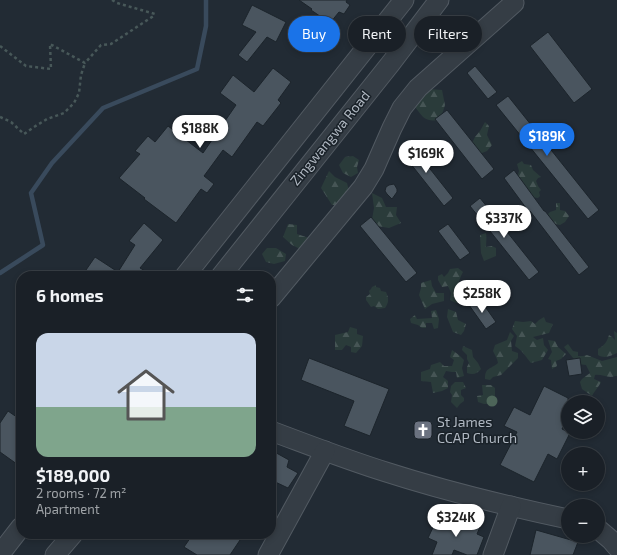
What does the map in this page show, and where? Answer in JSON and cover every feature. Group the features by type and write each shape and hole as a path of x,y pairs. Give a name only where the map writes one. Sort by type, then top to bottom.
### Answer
{"street":[{"path":"189,271 404,0"},
{"name":"Zingwangwa Road","path":"225,271 391,63 439,0"},
{"path":"276,292 363,187 374,169 402,108 418,88 514,3"},
{"path":"276,434 386,472 460,494 561,517"},
{"path":"268,555 325,451"},
{"path":"493,555 511,506"},
{"path":"0,554 16,533"},
{"path":"605,535 617,548"},
{"path":"55,555 69,539"}],"path":[{"path":"0,117 11,122 24,134 47,119 64,112 74,103 79,93 81,75 85,63 101,45 112,44 155,14 117,3 112,0"},
{"path":"0,46 26,66 51,68 50,44 85,63"}],"green space":[{"path":"429,89 442,90 445,105 440,121 425,118 415,107"},
{"path":"485,122 489,126 487,135 492,145 487,151 477,155 471,145"},
{"path":"353,156 359,160 357,167 358,173 351,177 343,173 339,165 345,157"},
{"path":"522,161 524,164 531,165 533,170 541,177 536,181 541,190 538,198 531,197 517,178 519,171 517,164"},
{"path":"329,171 335,177 347,183 349,191 345,205 332,205 321,188"},
{"path":"372,193 382,198 386,207 397,207 396,215 401,223 389,228 371,225 374,208"},
{"path":"556,203 560,203 560,210 565,211 569,216 565,222 560,225 550,223 545,217 550,212 556,210"},
{"path":"288,224 297,225 297,234 309,238 302,250 292,245 283,237"},
{"path":"486,233 486,247 492,246 496,248 496,256 484,261 481,253 480,235"},
{"path":"267,248 276,248 286,254 285,261 274,264 266,262 262,254"},
{"path":"458,268 463,272 456,291 463,292 467,295 464,301 456,303 450,300 451,293 448,286 442,287 438,280 438,276 442,274 444,277 450,269"},
{"path":"431,280 432,286 436,293 444,293 444,301 432,304 425,309 419,295 421,283"},
{"path":"376,285 376,287 380,288 381,291 386,292 387,294 388,300 385,308 378,309 374,306 371,307 366,300 366,297 370,294 369,291"},
{"path":"448,309 456,312 458,320 466,324 461,335 453,332 447,317"},
{"path":"436,310 439,319 438,328 434,329 432,323 426,323 426,328 422,328 411,323 410,319 415,315 417,319 432,318 431,311"},
{"path":"544,317 546,322 553,324 549,333 533,337 537,340 543,338 544,345 548,350 542,360 531,363 515,346 517,336 512,329 515,321 531,321 535,324"},
{"path":"350,327 357,329 357,334 363,336 362,346 356,353 351,352 351,347 346,345 342,350 335,350 335,335 348,332"},
{"path":"614,331 617,333 617,353 605,357 598,355 598,349 605,344 609,335 615,340"},
{"path":"510,332 514,336 511,341 512,351 518,353 518,358 501,375 493,377 490,380 485,379 486,372 498,363 493,351 495,345 507,340"},
{"path":"548,340 555,341 558,347 566,354 561,359 556,361 557,366 552,369 551,360 548,359 552,352"},
{"path":"568,344 573,351 578,352 578,356 587,355 602,361 617,357 617,376 610,377 595,375 594,379 601,382 593,395 591,395 582,389 580,382 590,373 586,365 578,364 564,347"},
{"path":"463,346 472,350 473,357 481,369 476,373 467,373 469,363 467,355 462,350"},
{"path":"452,350 464,360 462,368 464,376 457,378 456,372 446,371 443,377 448,381 448,388 433,393 431,382 421,381 421,372 430,369 431,365 440,362 444,366 452,366 454,360 450,357"},
{"path":"455,382 463,382 466,388 461,390 461,395 464,398 464,401 457,408 451,402 452,395 450,392 451,386"},
{"path":"482,385 491,385 495,388 495,398 489,404 478,402 477,396 483,395"}],"building":[{"path":"299,0 347,0 346,2 350,5 344,14 339,12 336,16 320,16 311,10 312,9"},
{"path":"252,5 286,22 276,42 267,37 247,62 238,55 256,32 242,25"},
{"path":"548,32 592,89 574,103 530,46"},
{"path":"475,66 497,92 488,99 467,73"},
{"path":"273,68 291,82 278,100 281,103 263,126 257,122 232,157 223,150 204,176 214,184 207,193 201,189 176,223 119,178 140,154 135,151 148,136 155,142 168,126 203,153 236,105 220,93 233,75 254,92"},
{"path":"508,96 599,210 588,219 496,105"},
{"path":"447,110 494,169 482,179 435,119"},
{"path":"408,141 453,198 444,206 399,149"},
{"path":"514,170 544,211 589,267 579,275 504,178"},
{"path":"394,184 397,192 392,199 385,191 386,187"},
{"path":"480,198 539,272 529,280 470,206"},
{"path":"371,217 417,273 406,282 360,226"},
{"path":"144,223 163,240 140,268 145,271 119,271 135,245 129,241"},
{"path":"448,224 470,253 460,260 438,231"},
{"path":"95,257 116,271 88,271 86,270"},
{"path":"479,298 496,322 486,329 469,305"},
{"path":"309,358 389,389 370,436 344,426 354,401 301,380"},
{"path":"580,358 582,374 569,376 566,360"},
{"path":"544,386 562,395 561,439 567,439 563,447 561,447 561,451 557,459 548,454 534,482 500,465 517,432 504,426 514,407 530,415"},
{"path":"8,411 16,417 16,463 0,452 0,423"},
{"path":"276,453 289,460 287,467 298,473 288,488 276,482"},
{"path":"448,520 460,525 462,520 480,527 477,534 484,537 477,555 467,555 454,550 452,555 432,555 437,542 428,538 436,521 446,526"},
{"path":"536,530 561,537 561,543 578,543 573,555 530,555"},
{"path":"190,539 241,539 230,555 197,555 184,547"}],"waterway":[{"path":"0,273 43,245 31,193 52,163 103,108 197,69 206,26 206,0"}],"place":[{"name":"St James CCAP Church","path":"423,430"}]}
